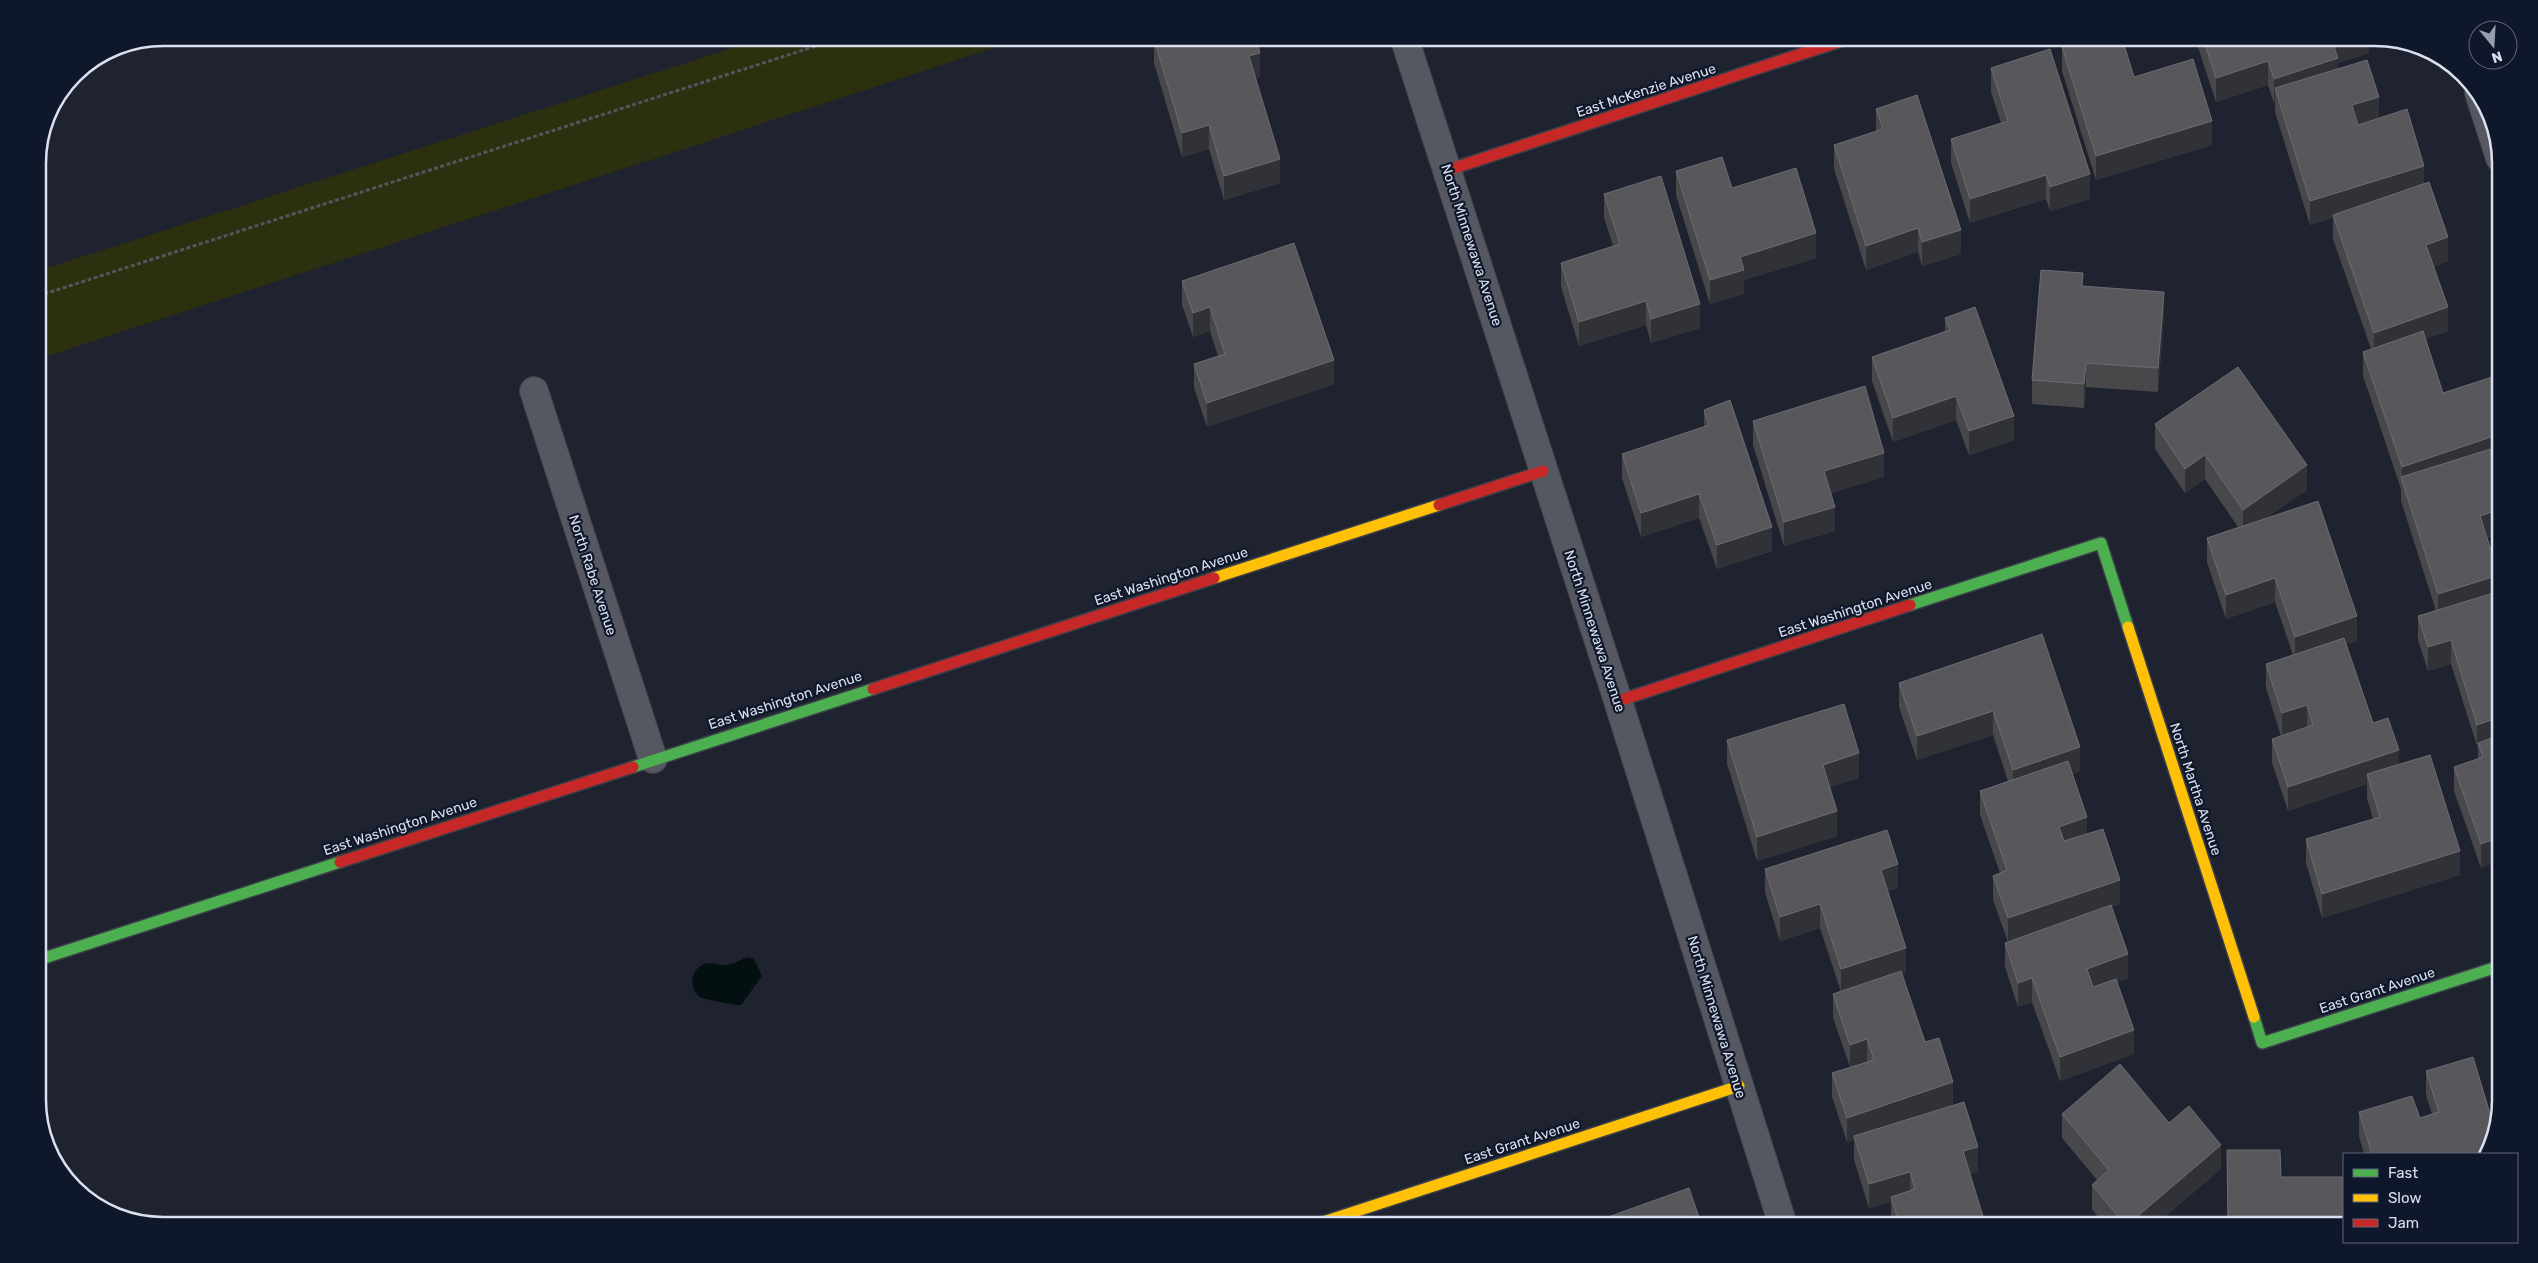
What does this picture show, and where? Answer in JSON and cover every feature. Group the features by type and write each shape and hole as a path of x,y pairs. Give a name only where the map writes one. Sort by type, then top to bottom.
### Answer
{"street":[{"name":"North Minnewawa Avenue","path":"1407,46 1618,701 1780,1217"},
{"name":"East McKenzie Avenue","path":"1448,170 1828,46"},
{"name":"North Rabe Avenue","path":"534,391 653,759"},
{"name":"East Washington Avenue","path":"47,957 1543,471"},
{"name":"East Washington Avenue","path":"1618,701 2101,543"},
{"name":"North Martha Avenue","path":"2101,543 2262,1043"},
{"name":"East Grant Avenue","path":"2262,1043 2492,969"},
{"name":"East Grant Avenue","path":"1341,1217 1739,1086"}],"path":[{"path":"47,293 819,46"}],"green space":[{"path":"738,46 1000,46 47,356 47,268"}],"shaded area":[{"path":"747,957 754,959 762,976 741,1005 700,997 694,990 692,982 694,974 702,965 709,963 728,965"}],"building":[{"path":"1156,46 1258,46 1260,53 1249,56 1280,159 1224,176 1209,125 1182,133"},
{"path":"2124,46 2134,77 2193,59 2212,121 2096,156 2062,47"},
{"path":"2206,46 2334,46 2338,58 2274,79 2268,61 2216,78"},
{"path":"2050,49 2090,174 2050,187 2046,175 1970,199 1951,139 2008,121 1991,68"},
{"path":"2367,60 2379,97 2352,105 2358,125 2407,109 2424,166 2310,201 2275,88"},
{"path":"1917,95 1961,230 1922,242 1918,228 1866,246 1834,145 1883,129 1876,109"},
{"path":"1722,157 1732,188 1796,168 1816,233 1740,257 1744,270 1710,280 1676,171"},
{"path":"1661,176 1700,304 1651,319 1646,301 1579,322 1561,263 1620,244 1604,194"},
{"path":"2429,182 2448,237 2426,245 2448,307 2374,333 2333,215"},
{"path":"1294,243 1334,360 1207,403 1194,364 1225,354 1210,307 1193,313 1182,281"},
{"path":"2041,270 2083,273 2082,286 2164,292 2158,368 2086,363 2084,384 2032,380"},
{"path":"1975,307 2014,416 1969,431 1956,396 1893,418 1872,357 1950,330 1945,318"},
{"path":"2423,331 2443,393 2491,377 2491,437 2402,467 2363,352"},
{"path":"2238,367 2307,465 2243,510 2205,455 2185,469 2155,424"},
{"path":"1865,386 1884,453 1824,471 1835,507 1784,522 1753,421"},
{"path":"1730,400 1772,527 1717,545 1699,494 1641,513 1622,454 1709,425 1704,410"},
{"path":"2491,449 2491,512 2480,516 2491,551 2491,577 2438,594 2401,477"},
{"path":"2318,501 2357,616 2295,637 2275,578 2226,595 2207,538"},
{"path":"2491,594 2492,720 2477,725 2451,640 2428,647 2418,616"},
{"path":"2042,634 2080,747 2013,770 1993,711 1917,736 1899,683"},
{"path":"2344,638 2373,723 2388,718 2399,750 2288,787 2272,739 2313,725 2307,705 2282,713 2266,664"},
{"path":"1844,704 1859,753 1823,765 1837,811 1757,837 1727,740"},
{"path":"2492,738 2492,840 2481,844 2454,767 2483,757 2478,743"},
{"path":"2430,755 2460,851 2322,894 2306,839 2380,817 2367,774"},
{"path":"2068,761 2087,817 2059,827 2064,841 2103,829 2120,880 2008,918 1993,876 2007,870 1980,791"},
{"path":"1887,830 1898,864 1881,870 1906,948 1841,969 1820,904 1780,917 1765,869"},
{"path":"2111,905 2128,954 2087,969 2093,987 2116,979 2134,1030 2060,1057 2032,978 2018,983 2005,943"},
{"path":"1901,971 1925,1042 1939,1038 1953,1082 1847,1118 1832,1073 1874,1060 1867,1039 1850,1045 1833,994"},
{"path":"2473,1057 2491,1116 2488,1130 2479,1153 2372,1153 2359,1112 2412,1096 2420,1118 2439,1112 2426,1071"},
{"path":"2120,1064 2169,1123 2189,1106 2221,1145 2137,1217 2119,1217 2092,1185 2109,1170 2062,1114"},
{"path":"1964,1102 1978,1147 1963,1151 1983,1217 1897,1217 1891,1197 1915,1189 1910,1172 1869,1184 1854,1136"},
{"path":"2227,1150 2280,1150 2281,1177 2343,1177 2343,1217 2228,1217"},
{"path":"1689,1188 1699,1217 1608,1217"}],"traffic: fast":[{"path":"1910,605 2101,543 2128,627"},
{"path":"633,767 873,689"},
{"path":"47,957 340,862"},
{"path":"2254,1017 2262,1043 2492,969"}],"traffic: slow":[{"path":"1214,578 1439,505"},
{"path":"2128,627 2254,1017"},
{"path":"1338,1217 1739,1086"}],"traffic: jam":[{"path":"1448,170 1826,46"},
{"path":"1439,505 1543,471"},
{"path":"873,689 1214,578"},
{"path":"1618,701 1910,605"},
{"path":"340,862 633,767"}]}
